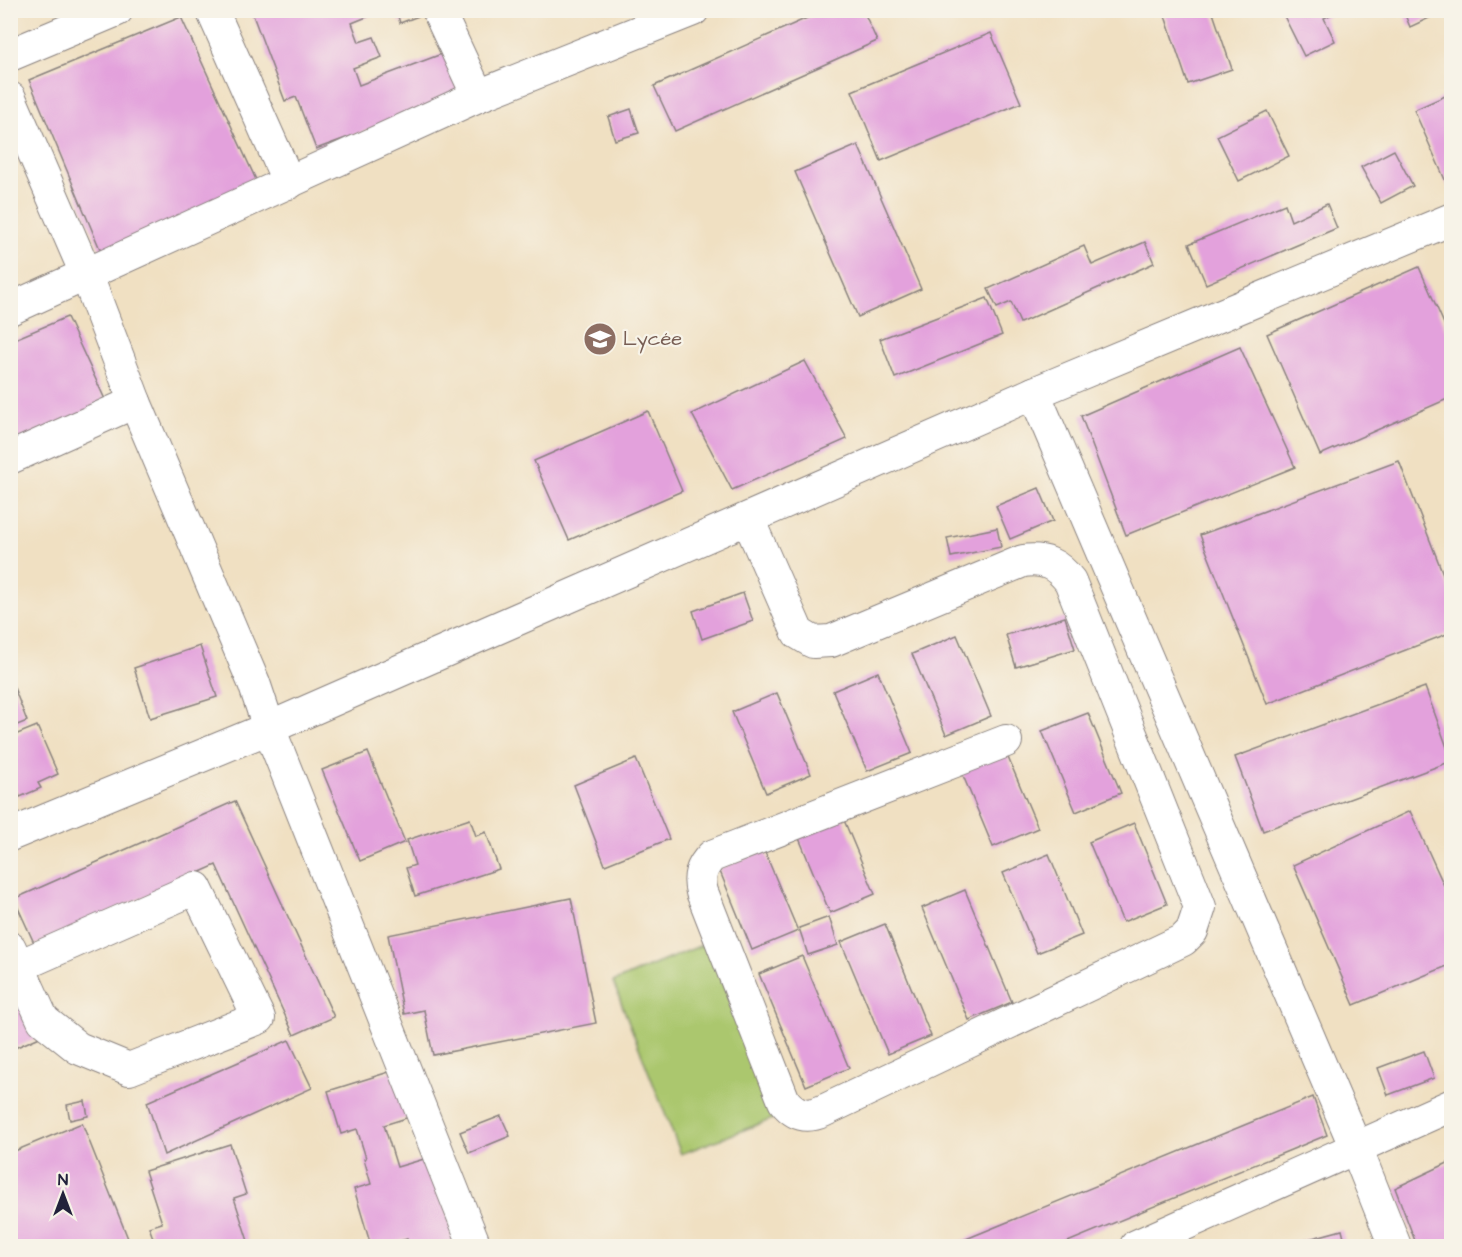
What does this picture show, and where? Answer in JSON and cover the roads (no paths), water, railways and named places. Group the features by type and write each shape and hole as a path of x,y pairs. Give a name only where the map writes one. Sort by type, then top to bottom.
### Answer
{"street":[{"path":"10,55 117,10"},
{"path":"212,10 290,183"},
{"path":"438,10 478,96"},
{"path":"10,309 87,276 478,96 693,10"},
{"path":"10,98 87,276 135,402 254,683 269,728 475,1246"},
{"path":"14,824 269,728 1034,393 1452,219"},
{"path":"1034,393 1356,1148 1395,1246"},
{"path":"10,458 135,402"},
{"path":"748,519 798,633 813,642 831,641 1023,561 1043,561 1062,570 1070,581 1200,907 1192,932 1183,940 823,1111 806,1115 797,1113 784,1101 702,892 701,872 705,863 712,856 1006,741"},
{"path":"196,888 259,1018 129,1069 78,1048 43,1020 15,957 196,888"},
{"path":"1136,1246 1452,1105"}],"place":[{"name":"Lycée","path":"600,339"}]}
